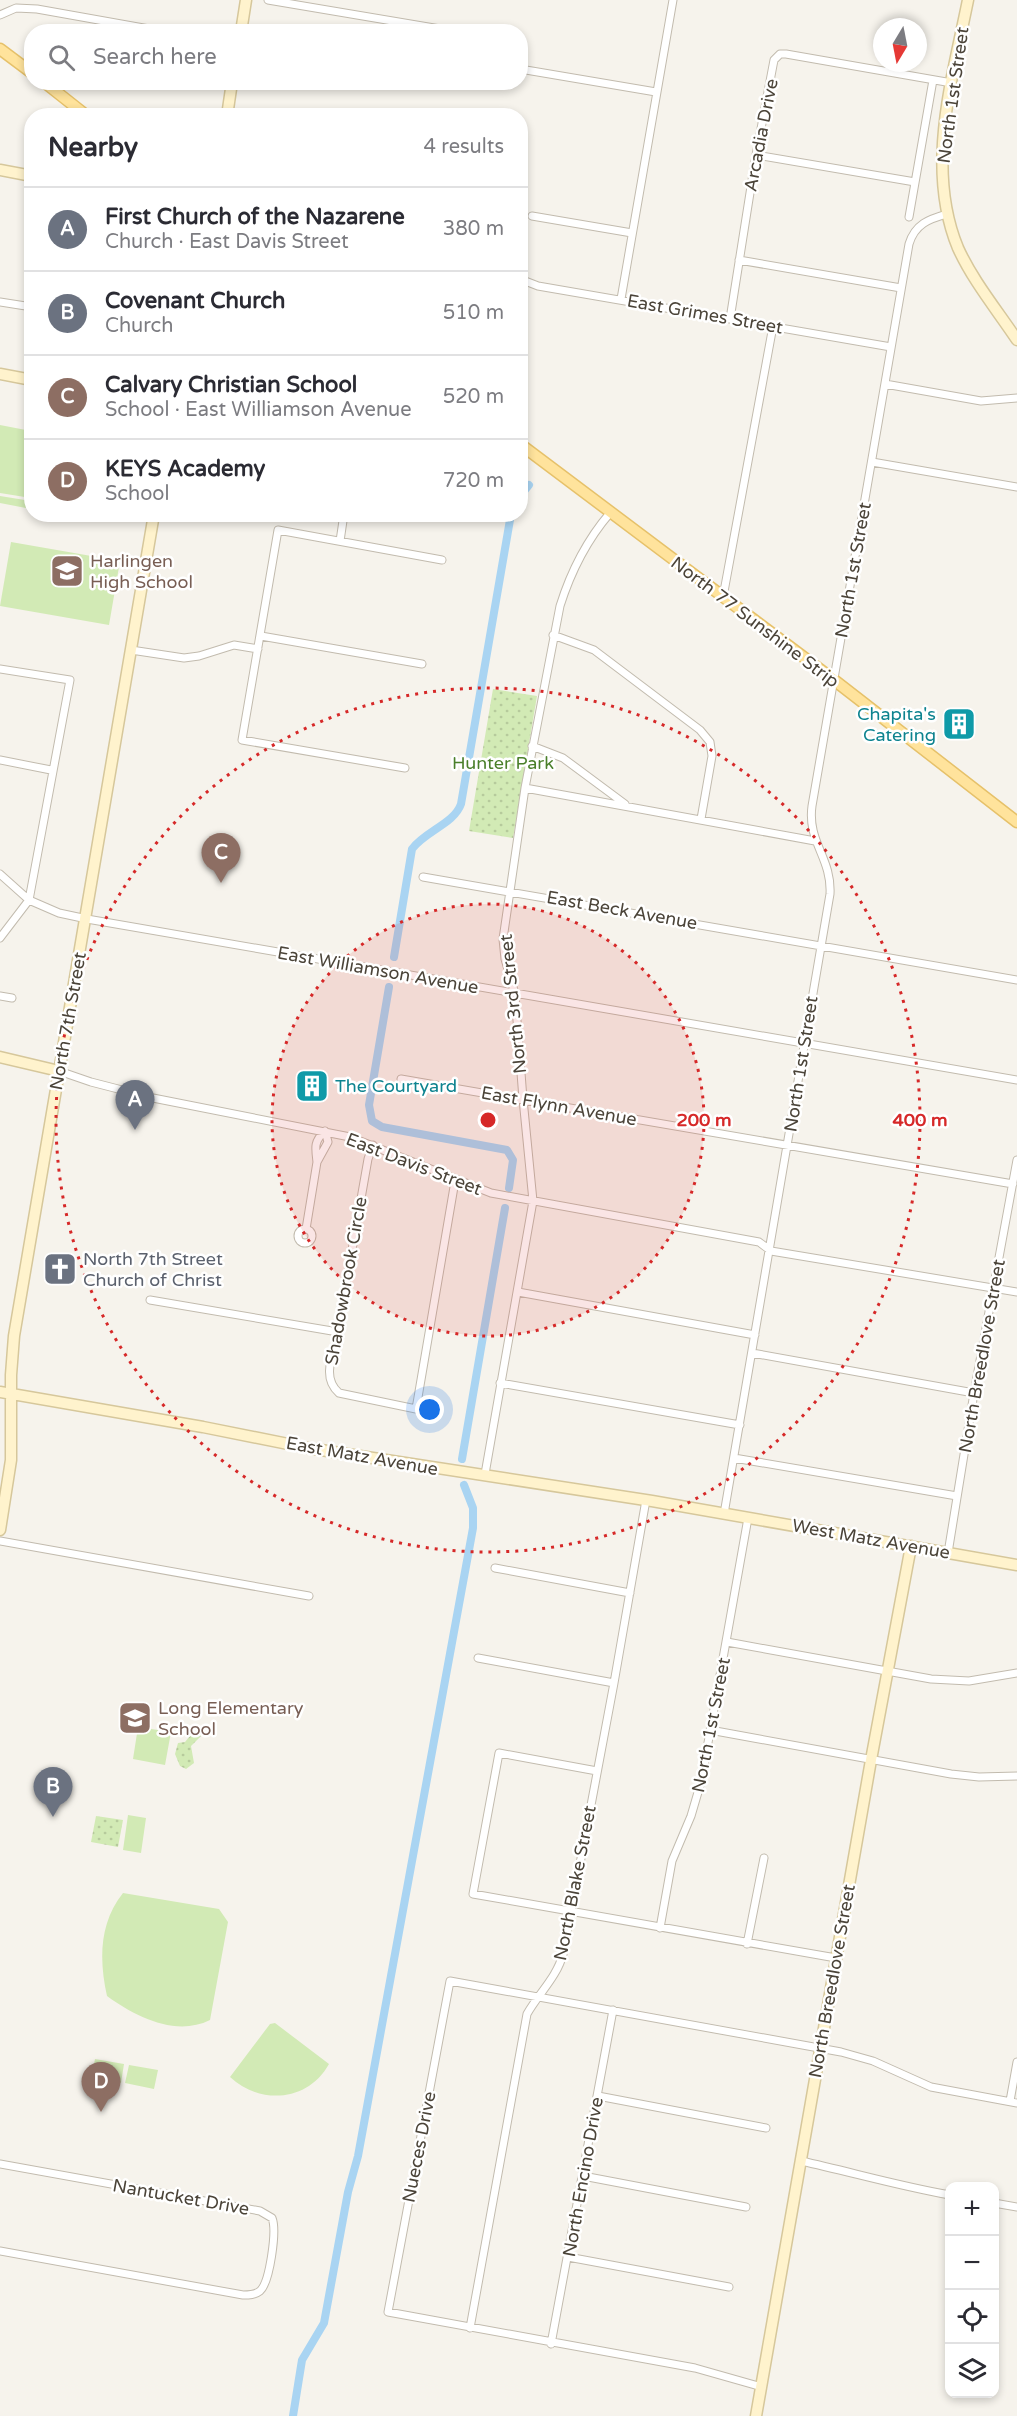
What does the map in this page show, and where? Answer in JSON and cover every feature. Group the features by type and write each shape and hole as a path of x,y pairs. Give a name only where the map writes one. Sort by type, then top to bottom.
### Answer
{"main road":[{"path":"0,49 24,67"},
{"path":"54,90 77,108"},
{"name":"North 77 Sunshine Strip","path":"528,450 834,680 1017,822"}],"street":[{"path":"242,24 246,0"},
{"path":"268,0 410,24"},
{"path":"621,299 673,0"},
{"name":"North 1st Street","path":"724,1514 771,1251 831,882 827,863 815,841 810,818 909,244 913,232 923,223 948,214 941,174 947,105 968,0"},
{"path":"0,15 16,8 38,9 121,24"},
{"name":"Arcadia Drive","path":"730,319 756,155 774,60 780,54 952,83"},
{"path":"528,70 656,92"},
{"path":"909,217 933,80"},
{"path":"228,108 231,90"},
{"path":"756,155 915,182"},
{"path":"0,170 24,174"},
{"path":"948,214 958,247 969,269 1017,340"},
{"path":"532,216 632,233"},
{"path":"739,260 901,288"},
{"name":"East Grimes Street","path":"528,282 538,286 891,347"},
{"path":"0,302 24,306"},
{"path":"723,597 773,326"},
{"path":"0,374 24,378"},
{"path":"885,384 981,401 1017,398"},
{"path":"872,462 1017,487"},
{"name":"North 3rd Street","path":"485,1474 533,1200 515,994 503,946 510,890 532,746 553,635 569,578 592,534 610,513"},
{"name":"North 7th Street","path":"0,1530 11,1460 6,1393 14,1336 58,1071 87,919 153,522"},
{"path":"340,541 343,522"},
{"path":"405,768 242,740 278,530 442,560"},
{"path":"553,635 579,643 602,656 700,730 710,742 712,756 701,819"},
{"path":"261,636 422,664"},
{"path":"130,650 184,658 199,656 234,645 258,649"},
{"path":"0,669 70,680 51,770 29,900 0,938"},
{"path":"532,746 563,758 627,806"},
{"path":"0,760 51,770"},
{"path":"525,788 815,841"},
{"name":"East Williamson Avenue","path":"0,874 29,900 59,913 87,919 1017,1080"},
{"name":"East Beck Avenue","path":"423,876 1017,980"},
{"path":"0,996 12,998"},
{"path":"0,1057 58,1071"},
{"name":"East Davis Street","path":"58,1071 153,1098 325,1131 373,1145 455,1181 491,1193 759,1242 771,1251 1017,1292"},
{"name":"East Flynn Avenue","path":"401,1079 1013,1184"},
{"path":"306,1229 317,1162 316,1139 325,1131"},
{"name":"Shadowbrook Circle","path":"373,1145 368,1159 330,1370 330,1383 339,1393 354,1398 416,1409 455,1181"},
{"name":"North Breedlove Street","path":"948,1553 974,1393 1017,1160"},
{"path":"518,1292 755,1335"},
{"path":"150,1300 338,1332"},
{"path":"752,1353 974,1393"},
{"path":"500,1383 740,1425"},
{"name":"East Matz Avenue","path":"6,1393 405,1464 485,1474 724,1514"},
{"path":"734,1458 957,1496"},
{"name":"North Blake Street","path":"470,2328 527,2014 560,1965 572,1911 646,1500"},
{"name":"West Matz Avenue","path":"724,1514 1017,1565"},
{"name":"North 1st Street","path":"660,1929 672,1861 697,1799 748,1518"},
{"path":"0,1540 309,1596"},
{"name":"North Breedlove Street","path":"756,2416 871,1760 911,1546"},
{"path":"495,1568 630,1593"},
{"path":"727,1642 931,1679 960,1681 1017,1673"},
{"path":"478,1658 614,1683"},
{"path":"710,1730 966,1776 1017,1776"},
{"path":"597,1771 499,1753 473,1894 660,1929 836,1958"},
{"path":"747,1944 764,1858"},
{"name":"Nueces Drive","path":"470,2328 388,2312 450,1981 538,1996"},
{"path":"538,1996 865,2058 931,2087 1013,2102 1017,2062"},
{"name":"North Encino Drive","path":"551,2344 613,2010"},
{"path":"598,2096 765,2128"},
{"path":"801,2161 856,2173 887,2183 945,2194"},
{"name":"Nantucket Drive","path":"0,2164 260,2211 272,2218 275,2230 266,2281 264,2287 254,2295 243,2295 0,2251"},
{"path":"583,2176 746,2207"},
{"path":"999,2204 1017,2207"},
{"path":"568,2257 729,2287"},
{"path":"470,2328 695,2368 762,2387"}],"green space":[{"path":"0,425 24,430 24,497 0,493"},
{"path":"0,496 24,500 24,508 0,503"},
{"path":"11,542 120,561 109,625 0,606"},
{"name":"Hunter Park","path":"493,689 537,696 513,838 469,831"},
{"path":"138,1727 171,1732 165,1765 133,1759"},
{"path":"194,1731 201,1736 191,1746 194,1763 186,1769 180,1766 175,1754 178,1743 185,1742"},
{"path":"128,1815 146,1818 141,1853 123,1850"},
{"path":"96,1816 123,1820 118,1847 91,1842"},
{"path":"123,1893 219,1909 228,1922 210,2020 197,2025 184,2026 157,2022 131,2011 107,1996 102,1956 105,1929"},
{"path":"275,2023 329,2064 320,2077 309,2086 283,2095 255,2092 230,2077 270,2024"},
{"path":"95,2059 124,2064 121,2083 91,2078"},
{"path":"129,2065 158,2070 154,2089 125,2083"}],"waterway":[{"path":"394,957 412,849 424,837 452,817 461,804 510,522"},
{"path":"389,987 369,1105 372,1121 382,1127 507,1150 513,1160 509,1188"},
{"path":"462,1459 505,1208"},
{"path":"293,2416 302,2360 324,2323 348,2192 358,2156 473,1528 473,1508 464,1485"}],"place":[{"name":"Harlingen High School","path":"67,571"},
{"name":"Chapita's Catering","path":"959,724"},
{"name":"Calvary Christian School","path":"221,883"},
{"name":"The Courtyard","path":"312,1086"},
{"name":"First Church of the Nazarene","path":"135,1130"},
{"name":"North 7th Street Church of Christ","path":"60,1269"},
{"name":"Long Elementary School","path":"135,1718"},
{"name":"Covenant Church","path":"53,1817"},
{"name":"KEYS Academy","path":"101,2112"}]}
